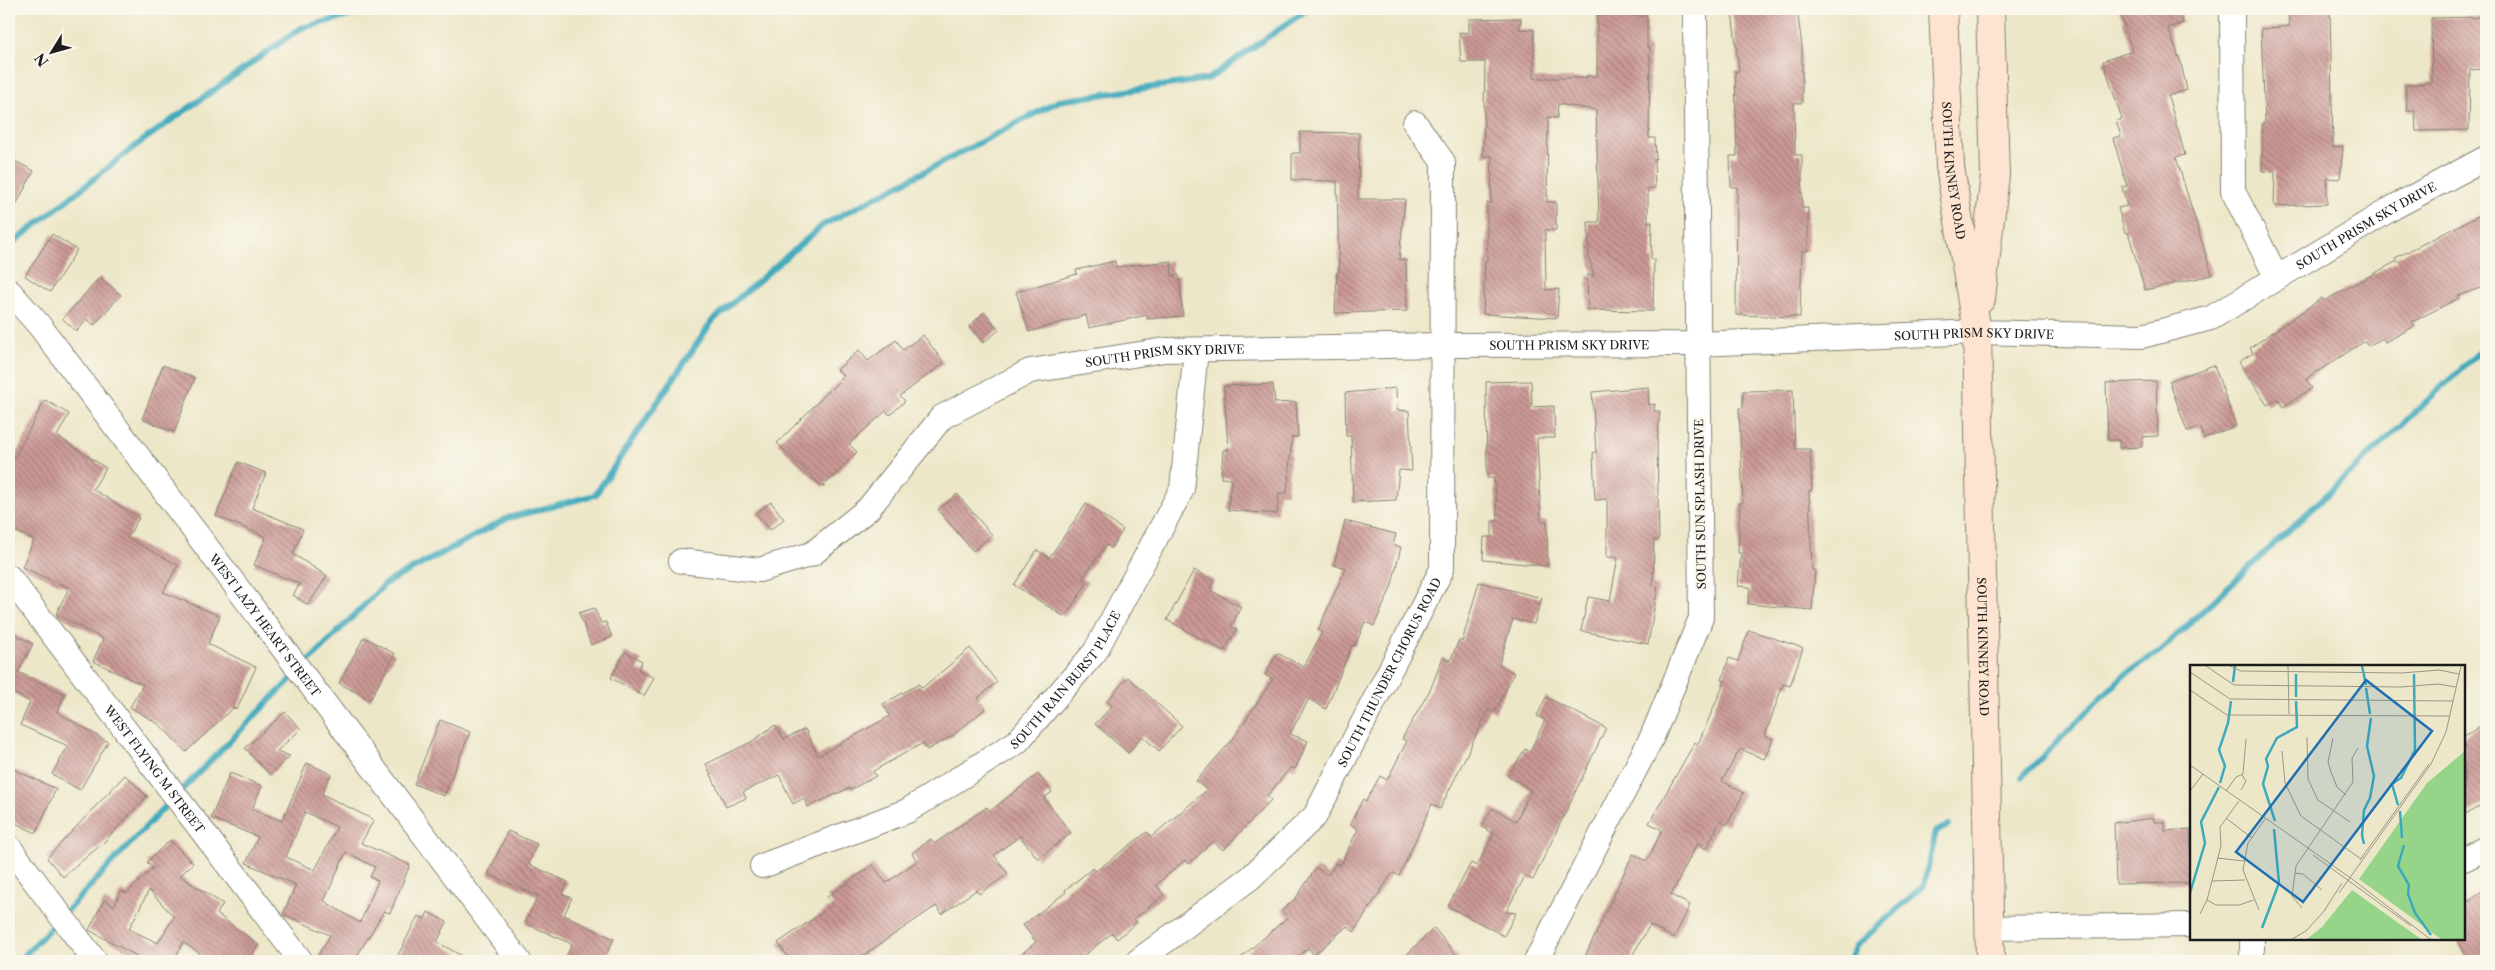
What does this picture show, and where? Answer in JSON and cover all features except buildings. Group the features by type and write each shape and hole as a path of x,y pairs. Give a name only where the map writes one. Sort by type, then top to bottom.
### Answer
{"main road":[{"name":"SOUTH KINNEY ROAD","path":"1943,9 1950,167 1977,332"},
{"name":"SOUTH KINNEY ROAD","path":"1990,9 1996,175 1977,332 1990,961"}],"street":[{"name":"SOUTH SUN SPLASH DRIVE","path":"1536,961 1652,737 1701,618 1694,9"},
{"path":"2232,9 2233,191 2277,278"},
{"name":"SOUTH THUNDER CHORUS ROAD","path":"1138,961 1250,878 1315,816 1442,569 1443,162 1415,122"},
{"name":"SOUTH PRISM SKY DRIVE","path":"681,560 758,570 812,554 868,509 942,417 1030,371 1165,350 1442,345 1698,344 1977,332 2142,336 2211,318 2394,206 2486,158"},
{"name":"WEST LAZY HEART STREET","path":"9,291 39,325 519,961"},
{"name":"SOUTH RAIN BURST PLACE","path":"762,866 907,811 1008,748 1016,742 1095,652 1182,489 1196,350"},
{"name":"WEST FLYING M STREET","path":"9,577 301,961"},
{"path":"9,846 95,961"},
{"path":"2465,859 2486,848"},
{"path":"1989,928 2190,925"},
{"path":"2252,940 2252,961"}],"waterway":[{"path":"9,246 138,144 301,28 376,9"},
{"path":"303,667 386,583 508,518 595,495 713,320 823,225 1059,101 1208,79 1308,9"},
{"path":"2022,777 2123,676 2161,650 2477,354 2486,350"},
{"path":"65,913 156,816 296,674"},
{"path":"1849,961 1855,947 1924,885 1936,832 1949,825"},
{"path":"19,961 58,920"}]}
